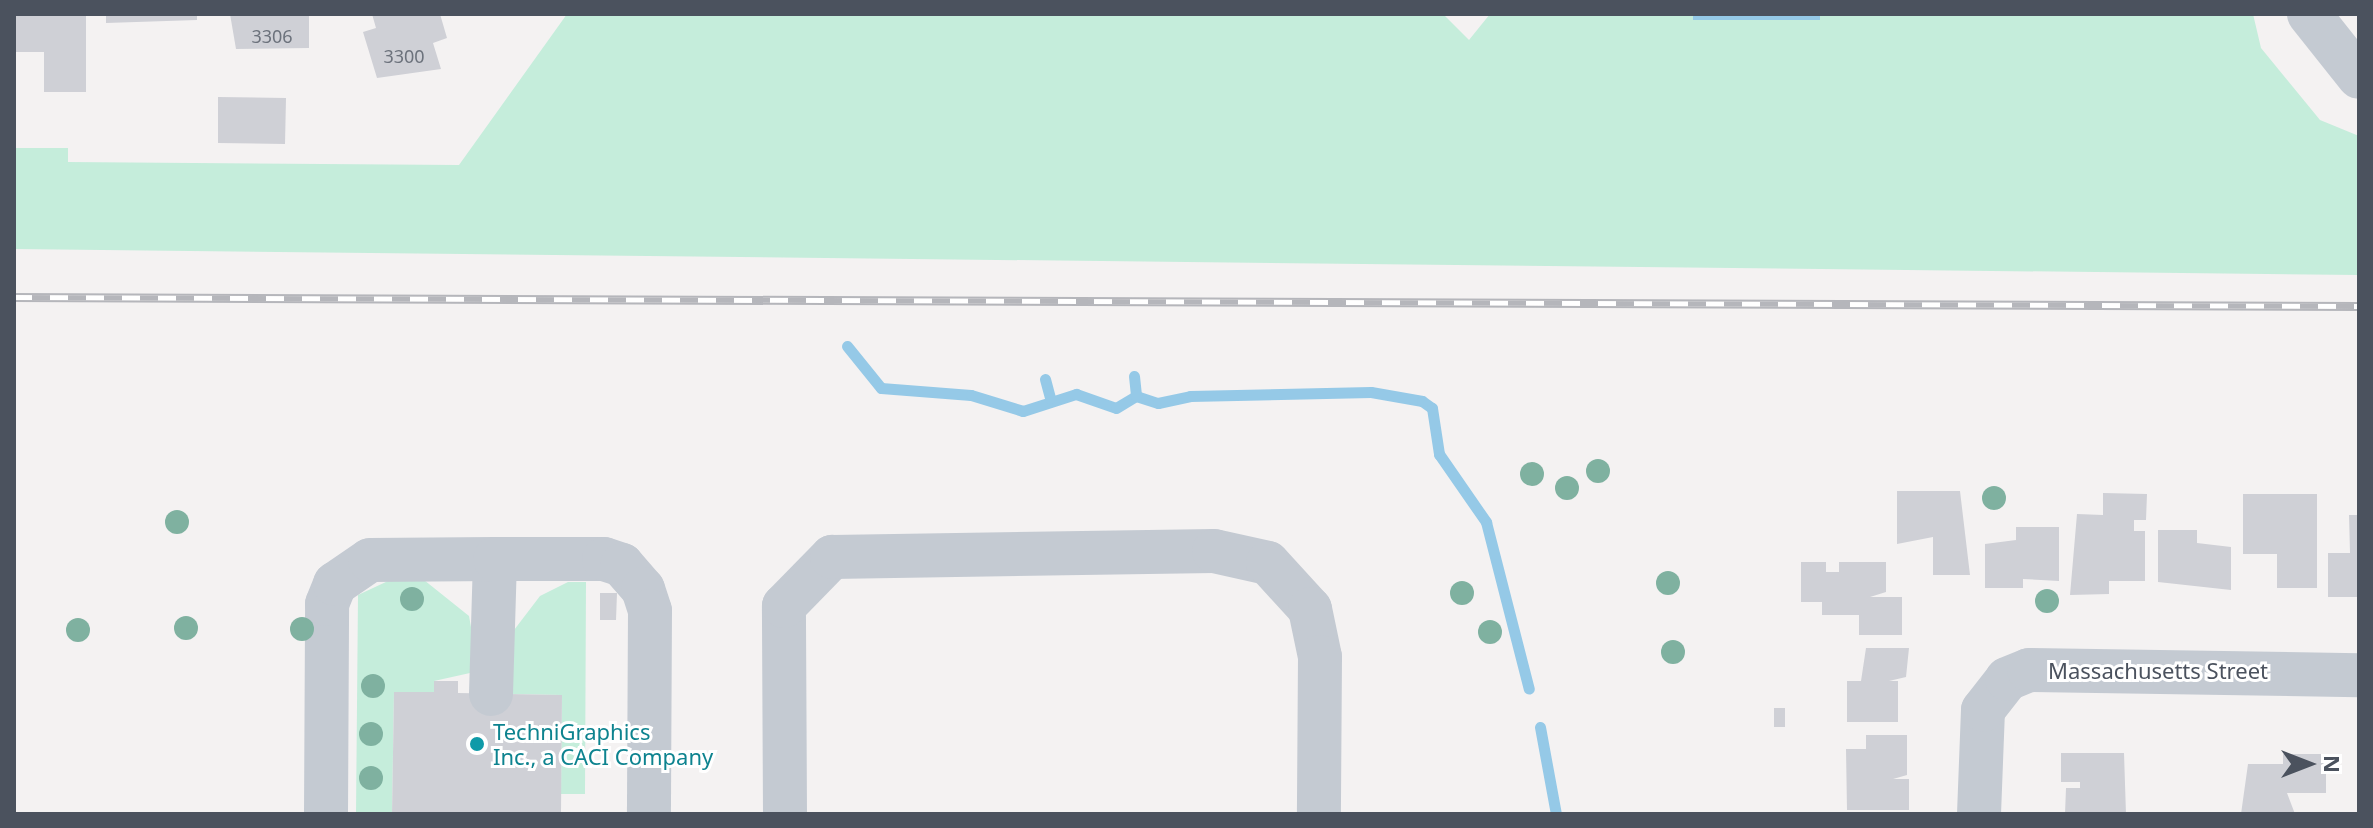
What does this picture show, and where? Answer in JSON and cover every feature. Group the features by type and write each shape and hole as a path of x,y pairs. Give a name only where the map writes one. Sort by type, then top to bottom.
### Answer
{"street":[{"path":"2309,14 2359,77"},
{"path":"785,814 784,606 832,557 1214,551 1268,563 1310,609 1320,657 1319,814"},
{"path":"491,694 495,559"},
{"path":"326,814 327,604 335,584 370,560 495,559 604,559 622,565 643,589 650,611 649,814"},
{"name":"Massachusetts Street","path":"1979,814 1983,710 2007,679 2029,670 2359,675"}],"green space":[{"path":"567,14 1443,14 1469,40 1490,14 2253,14 2261,48 2320,120 2359,136 2359,275 14,249 14,148 68,148 68,162 459,165"},
{"path":"424,580 469,616 479,671 434,681 434,692 394,692 392,814 356,814 358,595 388,581"},
{"path":"568,582 586,582 585,794 561,794 562,695 510,694 511,634 540,596"}],"water":[{"path":"1693,14 1820,14 1820,20 1693,20"}],"building":[{"path":"14,14 86,14 86,92 44,92 44,52 14,52"},
{"path":"106,14 197,14 197,20 106,23"},
{"path":"230,14 309,14 309,48 236,49"},
{"path":"372,14 440,14 447,38 433,43 441,69 377,78 363,32 376,28"},
{"path":"218,97 286,98 285,144 218,143"},
{"path":"1897,491 1960,491 1970,575 1933,575 1933,537 1897,544"},
{"path":"2103,493 2147,494 2146,520 2134,520 2134,531 2145,531 2145,581 2109,581 2109,594 2070,595 2077,514 2103,515"},
{"path":"2243,494 2317,494 2317,588 2277,588 2277,554 2243,554"},
{"path":"2349,515 2359,515 2359,597 2328,597 2328,553 2350,553"},
{"path":"2016,527 2059,527 2059,581 2023,579 2023,588 1985,588 1985,544 2016,540"},
{"path":"2158,530 2197,530 2197,543 2231,547 2231,590 2158,582"},
{"path":"1801,562 1826,562 1826,572 1839,572 1839,562 1886,562 1886,592 1870,597 1902,597 1902,635 1859,635 1859,615 1822,615 1822,602 1801,602"},
{"path":"600,593 617,593 616,620 600,620"},
{"path":"1866,648 1909,648 1906,677 1889,681 1898,681 1898,722 1847,722 1847,681 1861,681"},
{"name":"TechniGraphics Inc., a CACI Company","path":"434,681 458,681 458,693 562,695 561,814 392,814 394,692 434,692"},
{"path":"1774,708 1785,708 1785,727 1774,727"},
{"path":"1866,735 1907,735 1907,775 1893,779 1909,779 1909,810 1847,810 1846,749 1866,749"},
{"path":"2061,753 2124,753 2126,814 2065,814 2066,788 2080,788 2080,782 2061,782"},
{"path":"2283,754 2326,754 2326,793 2287,793 2295,814 2241,814 2248,764 2283,764"}],"waterway":[{"path":"847,346 881,388 971,395 1023,411 1076,394 1116,408 1136,396 1158,403 1190,396 1371,392 1422,401 1432,408 1439,454 1486,522 1529,689"},
{"path":"1134,376 1136,396"},
{"path":"1045,379 1050,398"},
{"path":"1540,727 1556,814"}],"railway":[{"path":"14,297 2359,306"}],"place":[{"name":"TechniGraphics Inc., a CACI Company","path":"477,744"}]}
